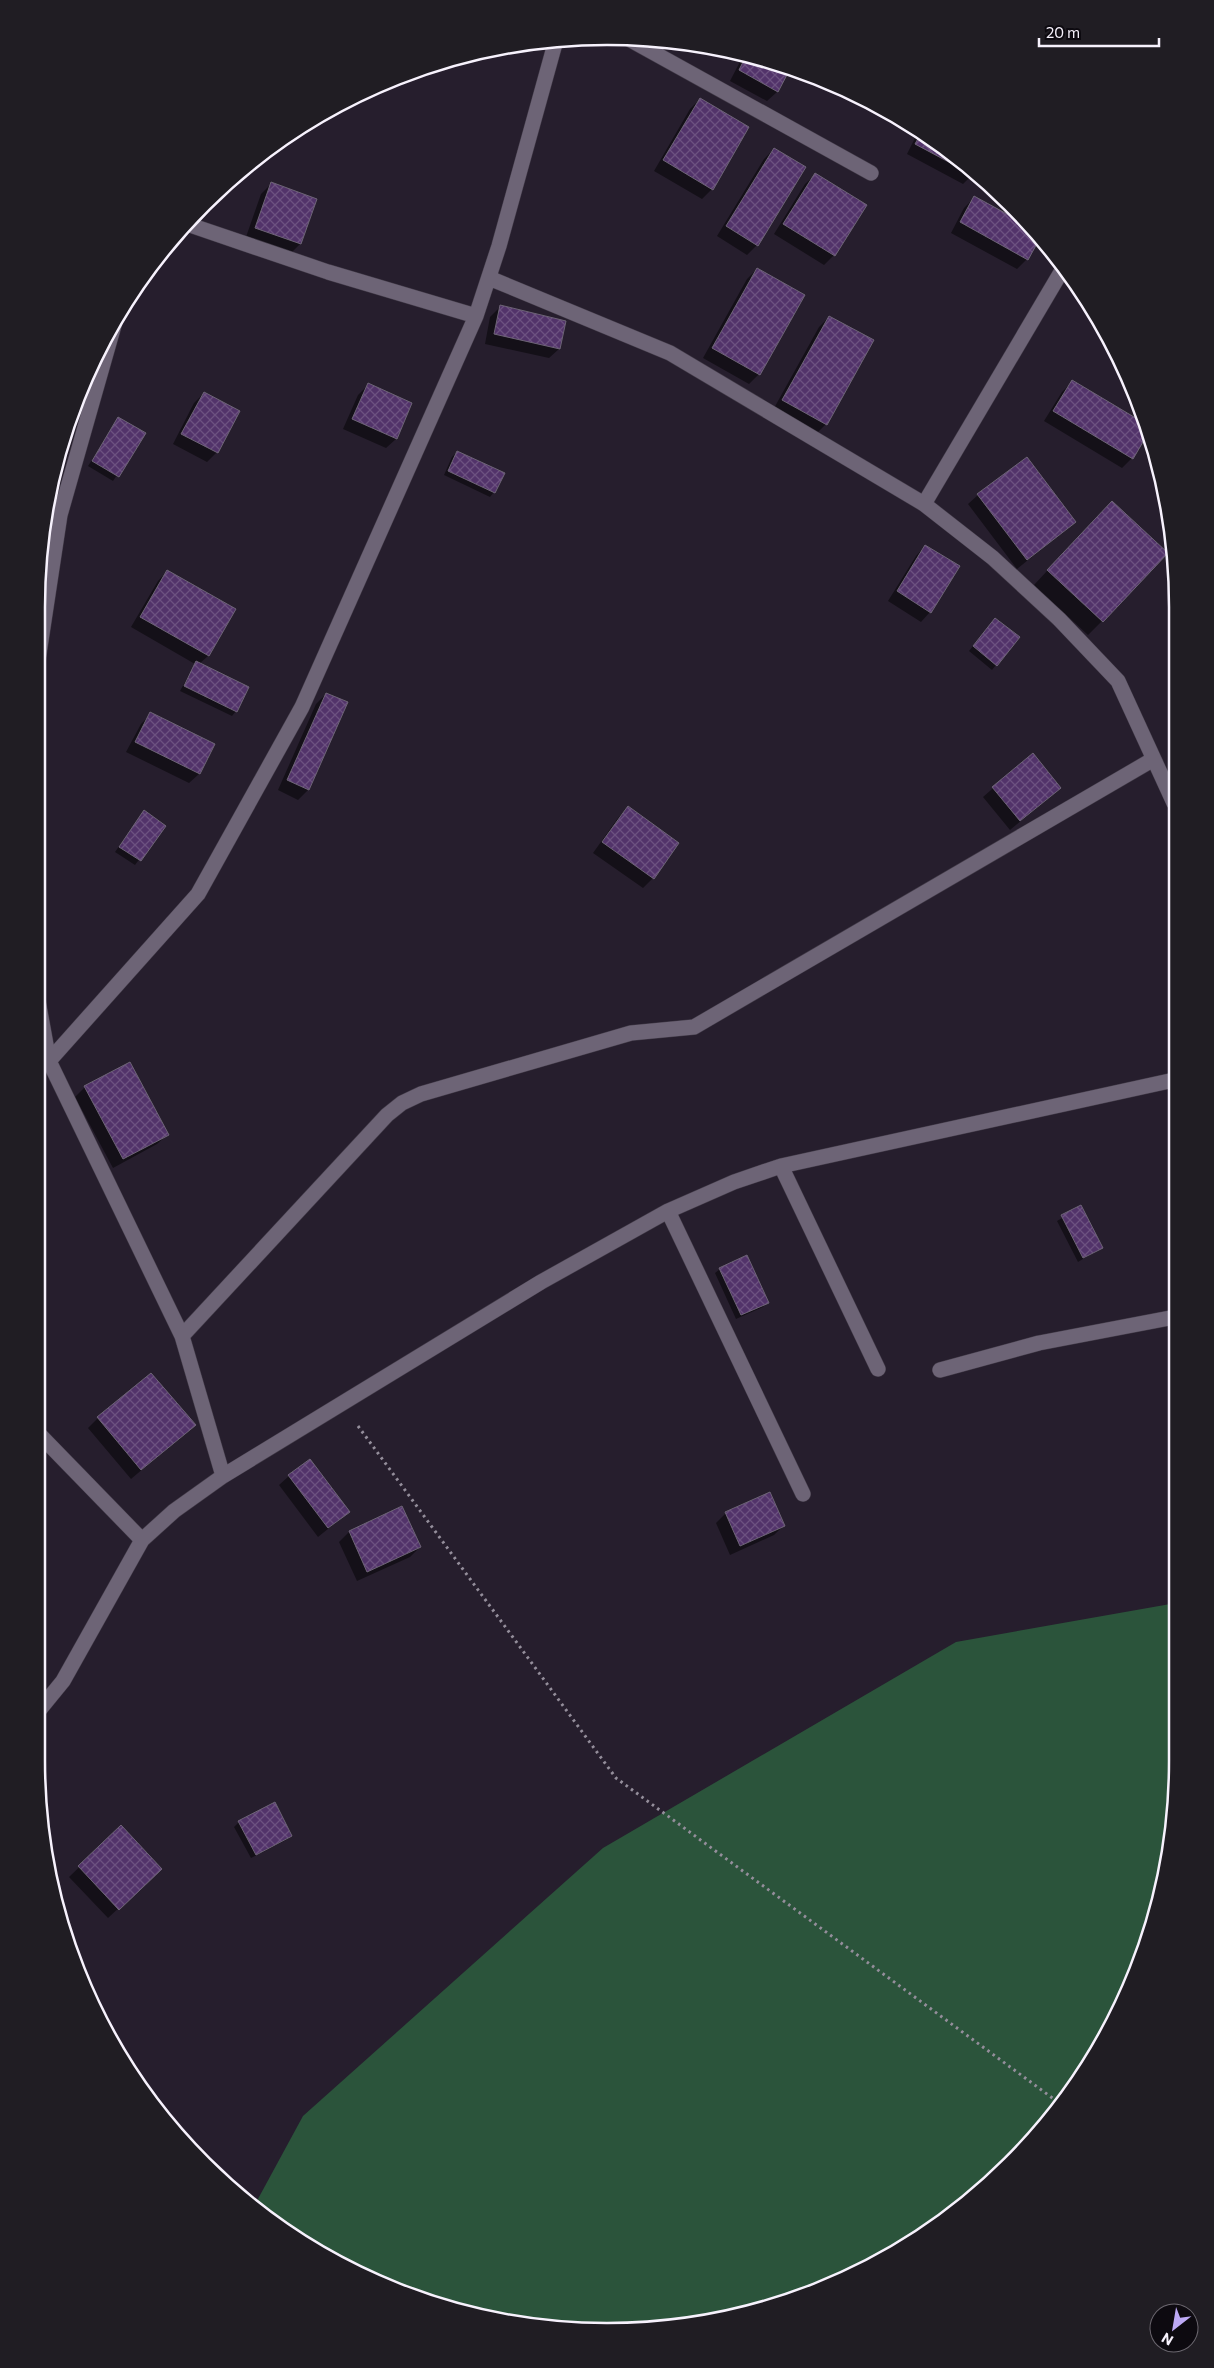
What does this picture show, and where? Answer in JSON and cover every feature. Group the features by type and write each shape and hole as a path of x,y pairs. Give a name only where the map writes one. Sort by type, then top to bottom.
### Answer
{"street":[{"path":"641,46 871,173"},
{"path":"45,1062 198,894 302,707 476,316 489,278 554,48"},
{"path":"194,226 328,272 476,316"},
{"path":"924,504 1060,274"},
{"path":"489,278 670,353 924,504 992,558 1059,619 1118,681 1152,760 1169,793"},
{"path":"45,614 60,515 107,351"},
{"path":"182,1336 387,1116 402,1103 421,1094 631,1033 694,1027 1152,760"},
{"path":"45,1068 182,1336 223,1476"},
{"path":"45,1703 63,1681 142,1540 174,1511 223,1476 541,1282 668,1212 734,1182 781,1166 1169,1081"},
{"path":"781,1166 878,1369"},
{"path":"668,1212 802,1494"},
{"path":"940,1370 1039,1343 1169,1318"},
{"path":"45,1440 142,1540"}],"path":[{"path":"342,1404 616,1778 1055,2100"}],"green space":[{"path":"1169,1604 1168,1798 1158,1871 1139,1942 1111,2010 1094,2042 1074,2073 1030,2132 978,2184 949,2207 888,2248 856,2265 788,2293 717,2312 644,2322 607,2323 570,2322 497,2312 426,2293 358,2265 326,2248 257,2201 303,2116 603,1848 956,1642"}],"building":[{"path":"743,62 787,75 778,92 739,70"},
{"path":"700,98 749,127 713,190 663,160"},
{"path":"918,139 954,165 915,144"},
{"path":"774,148 806,167 758,246 726,226"},
{"path":"815,173 867,205 835,256 783,224"},
{"path":"271,182 317,199 301,244 255,228"},
{"path":"974,196 1009,215 1037,244 1028,260 960,222"},
{"path":"757,268 805,295 760,375 712,348"},
{"path":"500,305 566,321 560,349 494,334"},
{"path":"829,316 874,340 827,425 782,400"},
{"path":"1072,380 1136,418 1144,441 1133,459 1053,411"},
{"path":"368,383 412,403 397,439 352,419"},
{"path":"204,392 240,411 218,453 181,434"},
{"path":"118,417 146,433 119,477 92,461"},
{"path":"457,451 505,473 495,493 448,471"},
{"path":"1027,457 1076,522 1027,560 977,494"},
{"path":"1112,501 1166,551 1166,555 1103,622 1047,570"},
{"path":"925,545 960,566 931,613 897,591"},
{"path":"167,570 236,609 209,656 140,617"},
{"path":"995,618 1020,637 997,666 973,646"},
{"path":"196,661 249,687 237,712 184,686"},
{"path":"326,693 348,702 309,790 287,780"},
{"path":"150,712 215,744 200,774 135,742"},
{"path":"1033,753 1061,788 1020,821 992,787"},
{"path":"628,806 679,843 654,879 602,842"},
{"path":"144,810 166,826 141,861 119,847"},
{"path":"130,1062 169,1135 123,1159 84,1086"},
{"path":"1081,1205 1103,1248 1083,1258 1061,1215"},
{"path":"747,1255 769,1303 741,1315 719,1268"},
{"path":"151,1373 196,1425 141,1470 97,1417"},
{"path":"310,1459 350,1512 328,1528 288,1475"},
{"path":"770,1492 785,1526 740,1546 725,1512"},
{"path":"402,1506 421,1547 367,1572 349,1531"},
{"path":"275,1802 292,1836 256,1855 238,1821"},
{"path":"121,1825 162,1869 119,1910 78,1866"}]}
